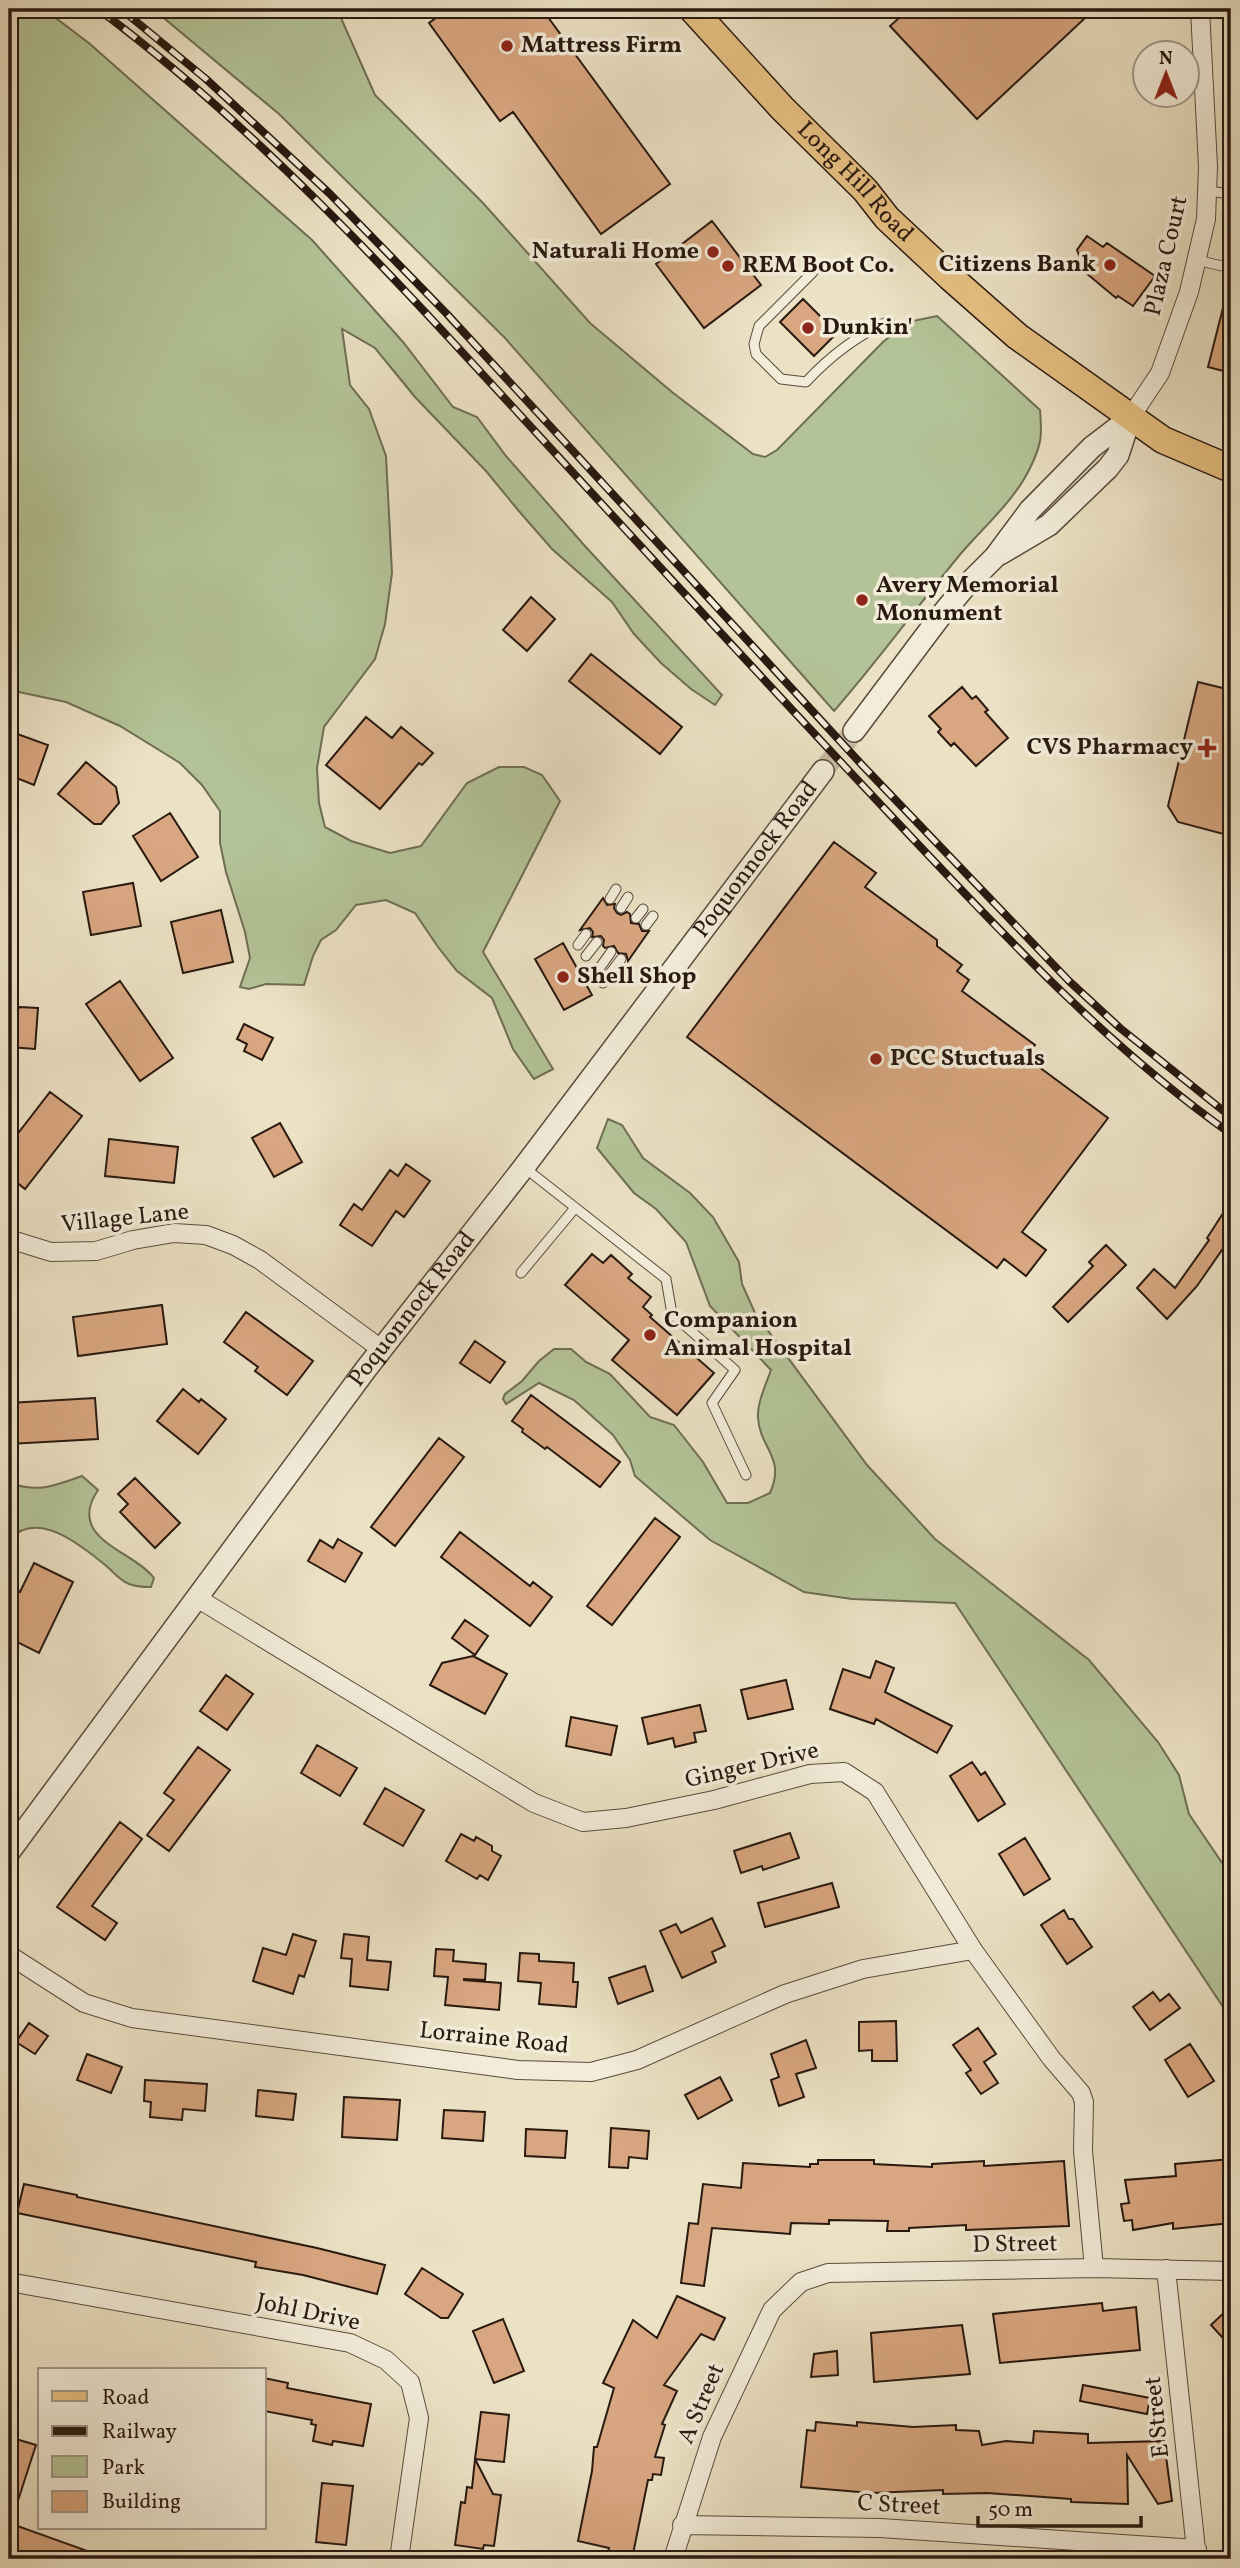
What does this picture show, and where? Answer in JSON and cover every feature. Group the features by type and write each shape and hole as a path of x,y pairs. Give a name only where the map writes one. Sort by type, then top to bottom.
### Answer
{"main road":[{"name":"Long Hill Road","path":"692,9 782,108 865,190 887,218 950,277 1017,336 1130,418"},
{"path":"1130,418 1163,440 1231,469"}],"street":[{"name":"Plaza Court","path":"1130,418 1160,373 1181,317 1206,219 1209,167 1200,9"},
{"path":"854,731 939,618 995,556 1030,510 1091,447 1130,418"},
{"name":"Poquonnock Road","path":"9,1852 381,1349 524,1167 823,772"},
{"name":"Village Lane","path":"9,1239 51,1252 96,1251 133,1240 174,1233 206,1235 233,1245 260,1260 381,1349"},
{"name":"Ginger Drive","path":"197,1598 534,1803 583,1822 626,1818 714,1800 810,1774 844,1772 875,1792 973,1950 1051,2058 1081,2093 1084,2102 1083,2151 1094,2268"},
{"name":"Lorraine Road","path":"9,1955 84,2003 132,2018 517,2070 590,2072 637,2060 785,1994 863,1969 973,1950"},
{"name":"D Street","path":"801,2282 828,2273 1094,2268 1231,2271"},
{"name":"E Street","path":"1166,2269 1197,2554"},
{"name":"Johl Drive","path":"9,2282 350,2343 386,2360 410,2382 419,2418 399,2559"},
{"name":"A Street","path":"673,2559 712,2437 741,2373 772,2310 801,2282"},
{"name":"C Street","path":"682,2525 880,2528 1197,2554"}],"lane":[{"path":"1207,191 1231,194"},
{"path":"1196,260 1231,268"},
{"path":"813,272 759,326 756,334 756,354 781,379 806,382 838,350 863,333 889,321"},
{"path":"610,900 617,889"},
{"path":"621,908 628,897"},
{"path":"636,918 643,909"},
{"path":"646,925 653,916"},
{"path":"578,945 586,934"},
{"path":"586,956 597,942"},
{"path":"596,973 611,952"},
{"path":"603,983 621,959"},
{"path":"524,1167 666,1279 672,1314 735,1370 712,1403 746,1475"},
{"path":"521,1273 575,1208"}],"green space":[{"path":"9,9 44,9 90,44 312,240 403,342 453,407 477,417 506,456 584,545 722,695 715,705 691,689 661,663 634,634 612,602 552,549 486,471 415,397 375,348 342,329 350,385 369,409 386,456 392,573 385,624 375,659 324,727 317,768 319,803 325,827 351,841 390,853 421,846 467,783 499,767 524,767 542,775 560,801 483,952 553,1069 534,1079 513,1049 492,998 457,971 415,913 386,900 356,905 336,930 321,940 304,985 266,984 249,989 240,987 250,958 220,843 220,811 202,785 180,763 120,726 66,702 9,690"},
{"path":"153,9 337,9 375,95 483,203 590,323 672,392 753,454 765,457 777,450 883,342 908,322 937,316 1040,410 1039,445 1024,479 834,711 505,338 279,114"},
{"path":"608,1119 622,1125 643,1158 690,1193 713,1217 739,1262 742,1284 755,1313 867,1465 935,1539 1089,1660 1158,1742 1179,1775 1189,1814 1231,1876 1231,2019 955,1603 852,1599 804,1592 710,1540 635,1476 630,1460 613,1435 574,1400 539,1383 506,1404 503,1399 505,1394 522,1381 539,1361 554,1349 571,1349 586,1362 610,1374 650,1417 674,1425 703,1462 727,1503 748,1503 770,1493 774,1481 774,1462 760,1429 758,1412 771,1370 710,1306 686,1242 656,1209 634,1193 597,1148"},
{"path":"82,1476 98,1490 90,1507 90,1520 96,1532 154,1578 151,1587 125,1582 83,1548 58,1533 33,1528 20,1531 9,1539 9,1483 38,1488"}],"building":[{"path":"448,9 542,9 670,184 601,234 513,112 500,121 429,23"},
{"path":"909,9 1075,9 1084,19 977,119 890,26"},
{"path":"712,221 761,285 704,328 656,264"},
{"name":"Citizens Bank","path":"1087,236 1103,247 1107,243 1155,276 1133,306 1118,296 1116,298 1086,273 1077,250"},
{"name":"Dunkin'","path":"803,299 837,333 814,356 780,322"},
{"path":"1225,300 1231,301 1231,373 1208,367"},
{"path":"531,597 555,619 527,651 503,630"},
{"path":"591,654 682,727 660,754 569,681"},
{"name":"CVS Pharmacy","path":"1198,682 1231,690 1231,836 1178,822 1168,806"},
{"path":"962,687 972,699 976,696 988,710 985,712 1008,738 976,766 954,743 951,746 938,732 941,729 929,716"},
{"path":"366,717 392,738 401,727 433,753 422,765 419,763 380,809 326,765"},
{"path":"9,731 48,745 34,785 9,775"},
{"path":"86,762 116,787 119,803 101,824 94,824 58,794"},
{"path":"170,813 198,857 161,881 133,836"},
{"name":"PCC Stuctuals","path":"834,842 876,873 865,887 937,940 937,946 962,965 957,971 969,980 962,991 1035,1045 1028,1054 1041,1063 1039,1067 1108,1118 1022,1232 1046,1250 1026,1276 1004,1259 997,1268 687,1037"},
{"path":"133,883 141,926 91,935 83,892"},
{"path":"603,898 607,905 615,904 617,913 630,914 631,923 639,924 642,931 649,931 628,961 626,954 618,953 614,946 605,948 601,936 592,937 590,928 580,930"},
{"path":"221,910 233,962 183,973 171,922"},
{"name":"Shell Shop","path":"563,943 592,995 564,1010 535,959"},
{"path":"120,981 173,1058 140,1081 86,1004"},
{"path":"19,1007 38,1008 35,1049 9,1047 9,1010 18,1010"},
{"path":"244,1024 273,1038 262,1060 244,1051 247,1044 237,1039"},
{"path":"50,1092 82,1116 25,1189 9,1176 9,1145"},
{"path":"280,1123 302,1162 274,1177 252,1138"},
{"path":"109,1139 178,1147 174,1183 105,1176"},
{"path":"406,1164 430,1181 404,1217 396,1211 372,1246 340,1225 354,1204 362,1210 390,1170 398,1176"},
{"path":"1231,1201 1231,1237 1197,1286 1167,1319 1137,1288 1154,1269 1175,1288 1209,1240 1207,1238"},
{"path":"1106,1245 1126,1265 1068,1322 1053,1307 1093,1266 1089,1262"},
{"name":"Companion Animal Hospital","path":"592,1254 603,1263 611,1255 632,1274 628,1278 651,1297 643,1307 652,1315 650,1317 714,1373 677,1415 612,1360 629,1340 565,1285"},
{"path":"162,1305 167,1344 78,1356 73,1317"},
{"path":"246,1312 313,1361 287,1395 255,1371 258,1367 224,1342"},
{"path":"475,1341 505,1362 490,1383 460,1363"},
{"path":"183,1389 226,1419 198,1454 157,1421"},
{"path":"531,1395 620,1462 600,1487 547,1447 545,1449 522,1432 523,1429 512,1421"},
{"path":"95,1398 98,1439 9,1444 9,1403"},
{"path":"439,1438 464,1457 395,1546 371,1527"},
{"path":"135,1478 180,1523 155,1548 120,1512 128,1504 118,1494"},
{"path":"655,1518 680,1537 612,1625 587,1606"},
{"path":"460,1532 530,1586 533,1582 552,1597 530,1626 441,1557"},
{"path":"338,1539 362,1553 345,1582 308,1561 320,1540 333,1548"},
{"path":"34,1563 73,1582 39,1653 9,1638 9,1586 20,1592"},
{"path":"465,1620 488,1636 475,1655 452,1638"},
{"path":"473,1656 507,1674 485,1714 430,1685 442,1663"},
{"path":"876,1661 894,1668 885,1692 952,1726 937,1753 876,1719 874,1724 830,1709 843,1669 870,1678"},
{"path":"226,1675 253,1694 227,1730 200,1711"},
{"path":"786,1680 793,1709 748,1719 741,1690"},
{"path":"700,1705 706,1731 694,1733 696,1742 675,1747 673,1738 648,1744 642,1718"},
{"path":"571,1717 617,1726 611,1755 566,1746"},
{"path":"317,1745 357,1768 340,1796 301,1773"},
{"path":"198,1747 230,1770 169,1851 147,1835 174,1800 164,1793"},
{"path":"972,1762 981,1775 985,1772 1005,1804 978,1821 950,1776"},
{"path":"385,1788 424,1810 403,1846 364,1824"},
{"path":"120,1822 142,1839 92,1906 117,1923 105,1940 57,1907"},
{"path":"790,1833 799,1858 763,1870 762,1866 741,1873 734,1851"},
{"path":"461,1834 474,1841 476,1837 492,1846 492,1851 501,1856 488,1880 480,1875 477,1879 446,1861"},
{"path":"1025,1838 1050,1879 1024,1895 999,1854"},
{"path":"832,1883 839,1907 765,1927 758,1903"},
{"path":"1064,1910 1092,1947 1067,1964 1041,1925"},
{"path":"712,1918 725,1946 712,1952 716,1962 682,1978 660,1931 676,1924 681,1933"},
{"path":"293,1934 316,1941 304,1977 299,1975 293,1994 253,1981 263,1948 286,1955"},
{"path":"344,1934 369,1937 367,1960 391,1962 388,1990 350,1986 352,1959 341,1958"},
{"path":"436,1949 454,1950 453,1961 486,1964 485,1980 464,1980 501,1983 499,2010 445,2005 448,1977 434,1976"},
{"path":"520,1953 539,1954 539,1961 574,1963 573,1982 578,1982 576,2007 539,2004 541,1983 518,1981"},
{"path":"645,1966 653,1991 618,2004 609,1978"},
{"path":"1153,1992 1160,2001 1169,1994 1180,2008 1150,2030 1133,2007"},
{"path":"896,2021 897,2061 872,2061 872,2050 859,2051 859,2022"},
{"path":"29,2023 48,2036 35,2054 16,2042"},
{"path":"978,2028 996,2054 984,2062 998,2083 981,2094 966,2073 971,2070 953,2045"},
{"path":"806,2040 816,2068 796,2074 804,2097 779,2106 771,2080 779,2077 771,2054"},
{"path":"1190,2044 1214,2081 1188,2097 1165,2060"},
{"path":"87,2054 122,2067 111,2093 77,2080"},
{"path":"720,2077 732,2100 698,2119 685,2095"},
{"path":"145,2080 207,2084 205,2111 183,2109 182,2120 150,2117 151,2102 144,2101"},
{"path":"258,2090 296,2094 293,2120 256,2116"},
{"path":"344,2097 400,2100 397,2140 342,2137"},
{"path":"444,2110 485,2112 483,2141 442,2138"},
{"path":"611,2128 649,2131 647,2159 629,2157 628,2168 609,2167"},
{"path":"526,2129 567,2131 565,2158 525,2156"},
{"path":"1231,2159 1231,2223 1173,2229 1173,2223 1133,2230 1132,2220 1124,2221 1121,2204 1129,2203 1125,2180 1176,2176 1175,2164"},
{"path":"818,2160 874,2160 874,2164 932,2167 932,2164 984,2161 984,2166 1064,2161 1069,2226 966,2230 966,2225 887,2231 888,2221 829,2220 829,2224 791,2223 790,2234 712,2228 704,2286 681,2283 689,2223 698,2224 703,2184 741,2188 743,2163 810,2167 810,2164 818,2164"},
{"path":"24,2184 385,2265 377,2294 303,2275 255,2267 256,2262 17,2213"},
{"path":"422,2268 463,2294 448,2318 441,2318 405,2294"},
{"path":"677,2296 725,2318 714,2340 701,2334 664,2385 677,2391 662,2424 665,2425 655,2457 664,2458 661,2475 653,2474 652,2480 648,2480 632,2559 607,2556 609,2548 578,2541 594,2447 597,2447 614,2388 603,2383 633,2320 657,2338"},
{"path":"1102,2303 1103,2311 1136,2307 1140,2350 1000,2363 993,2314"},
{"path":"1231,2306 1231,2347 1211,2325"},
{"path":"503,2319 524,2371 494,2383 473,2331"},
{"path":"962,2325 970,2374 874,2382 871,2333"},
{"path":"837,2351 838,2375 811,2377 814,2354"},
{"path":"266,2378 288,2383 287,2388 371,2404 363,2446 313,2441 316,2425 311,2424 312,2420 266,2411"},
{"path":"1083,2385 1150,2398 1147,2414 1080,2401"},
{"path":"481,2412 509,2415 504,2462 475,2459"},
{"path":"816,2422 857,2426 857,2422 913,2427 956,2425 956,2430 979,2431 982,2445 1006,2441 1033,2443 1034,2431 1088,2434 1088,2443 1164,2441 1172,2501 1158,2504 1127,2455 1128,2504 1071,2502 1071,2499 987,2493 943,2494 943,2490 871,2493 801,2487 807,2430 815,2431"},
{"path":"9,2437 36,2445 12,2519 9,2519"},
{"path":"475,2459 493,2494 501,2495 494,2546 484,2545 483,2549 455,2545 461,2502 465,2503 467,2487 472,2488"},
{"path":"322,2483 353,2486 346,2545 316,2542"},
{"path":"9,2523 104,2557 104,2559 9,2559"}],"tunnel":[{"path":"823,771 854,731"}],"railway":[{"path":"98,9 212,102 319,202 421,308 802,721 1016,946 1140,1063 1231,1134"},
{"path":"121,9 206,79 329,193 446,313 863,766 1069,981 1120,1028 1231,1117"}],"place":[{"name":"Mattress Firm","path":"507,46"},
{"name":"Naturali Home","path":"713,252"},
{"name":"Citizens Bank","path":"1110,265"},
{"name":"REM Boot Co.","path":"728,266"},
{"name":"Dunkin'","path":"808,328"},
{"name":"Avery Memorial Monument","path":"862,600"},
{"name":"CVS Pharmacy","path":"1207,748"},
{"name":"Shell Shop","path":"563,977"},
{"name":"PCC Stuctuals","path":"876,1059"},
{"name":"Companion Animal Hospital","path":"650,1335"}]}
